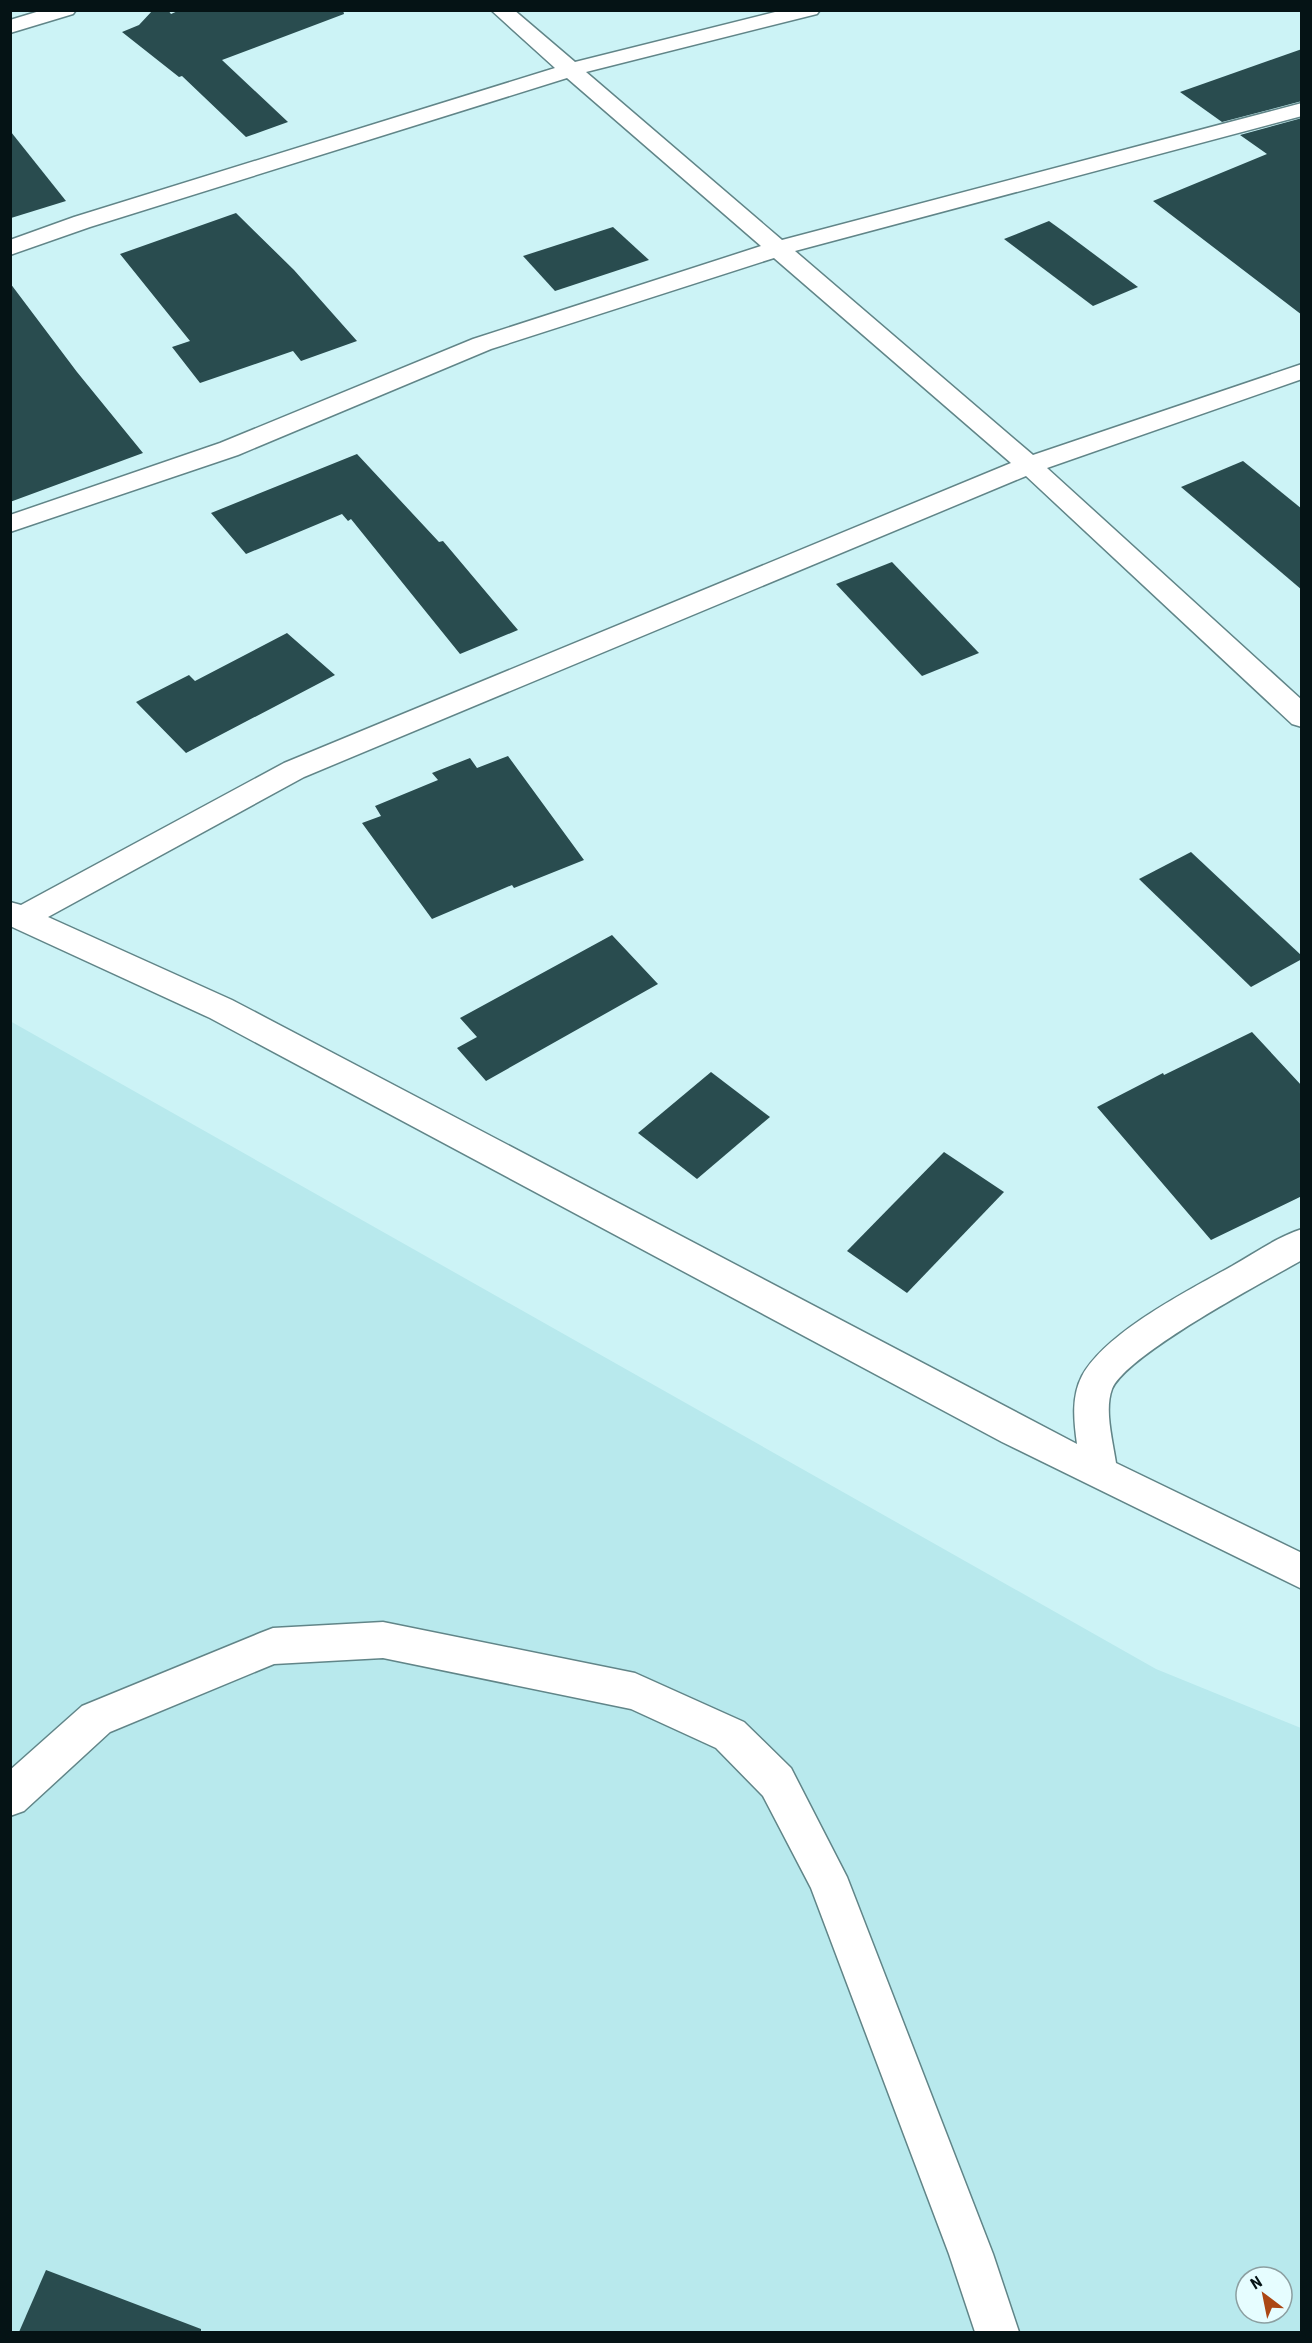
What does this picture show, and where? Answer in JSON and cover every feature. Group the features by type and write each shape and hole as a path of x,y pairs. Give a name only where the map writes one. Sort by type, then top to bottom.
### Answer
{"street":[{"path":"10,27 66,10"},
{"path":"501,10 1029,465 1302,717"},
{"path":"10,248 82,222 570,70 810,10"},
{"path":"10,524 229,449 482,344 777,249 1302,109"},
{"path":"16,915 294,770 683,606 1029,465 1302,371"},
{"path":"1257,675 1302,682"},
{"path":"16,915 221,1009 1004,1425 1302,1572"},
{"path":"1099,1473 1092,1404 1096,1383 1111,1362 1139,1340 1302,1244"},
{"path":"10,1797 96,1719 273,1646 383,1640 635,1690 729,1735 777,1782 827,1877 971,2254 997,2332"}],"shaded area":[{"path":"10,1021 1156,1669 1301,1728 1301,2332 11,2332"}],"building":[{"path":"153,10 168,10 171,14 180,10 343,10 344,14 222,60 288,122 246,137 182,76 179,77 122,32 139,25"},
{"path":"1302,49 1302,101 1222,122 1180,92"},
{"path":"1302,118 1302,315 1153,201 1267,154 1240,135"},
{"path":"11,132 66,201 11,218"},
{"path":"236,213 294,270 357,341 301,361 293,351 200,383 172,347 190,341 120,254"},
{"path":"1049,221 1138,287 1093,306 1004,239"},
{"path":"613,227 649,260 555,291 523,256"},
{"path":"10,283 77,372 143,453 10,502"},
{"path":"357,454 439,542 443,541 518,630 460,654 351,519 348,521 342,514 246,554 211,513"},
{"path":"1243,461 1302,509 1302,590 1181,487"},
{"path":"892,562 979,653 922,676 836,584"},
{"path":"287,633 335,675 186,753 136,702 189,675 195,681"},
{"path":"508,756 584,860 514,888 512,885 432,919 362,823 381,816 375,806 438,780 432,773 470,758 477,768"},
{"path":"1191,852 1302,956 1302,959 1251,987 1139,879"},
{"path":"612,935 658,984 486,1081 457,1048 477,1037 460,1018"},
{"path":"1252,1032 1302,1086 1302,1196 1211,1240 1097,1107 1163,1073 1164,1075"},
{"path":"711,1072 770,1117 697,1179 638,1133"},
{"path":"944,1152 1004,1192 907,1293 847,1251"},
{"path":"46,2270 201,2329 201,2332 19,2332"}]}
